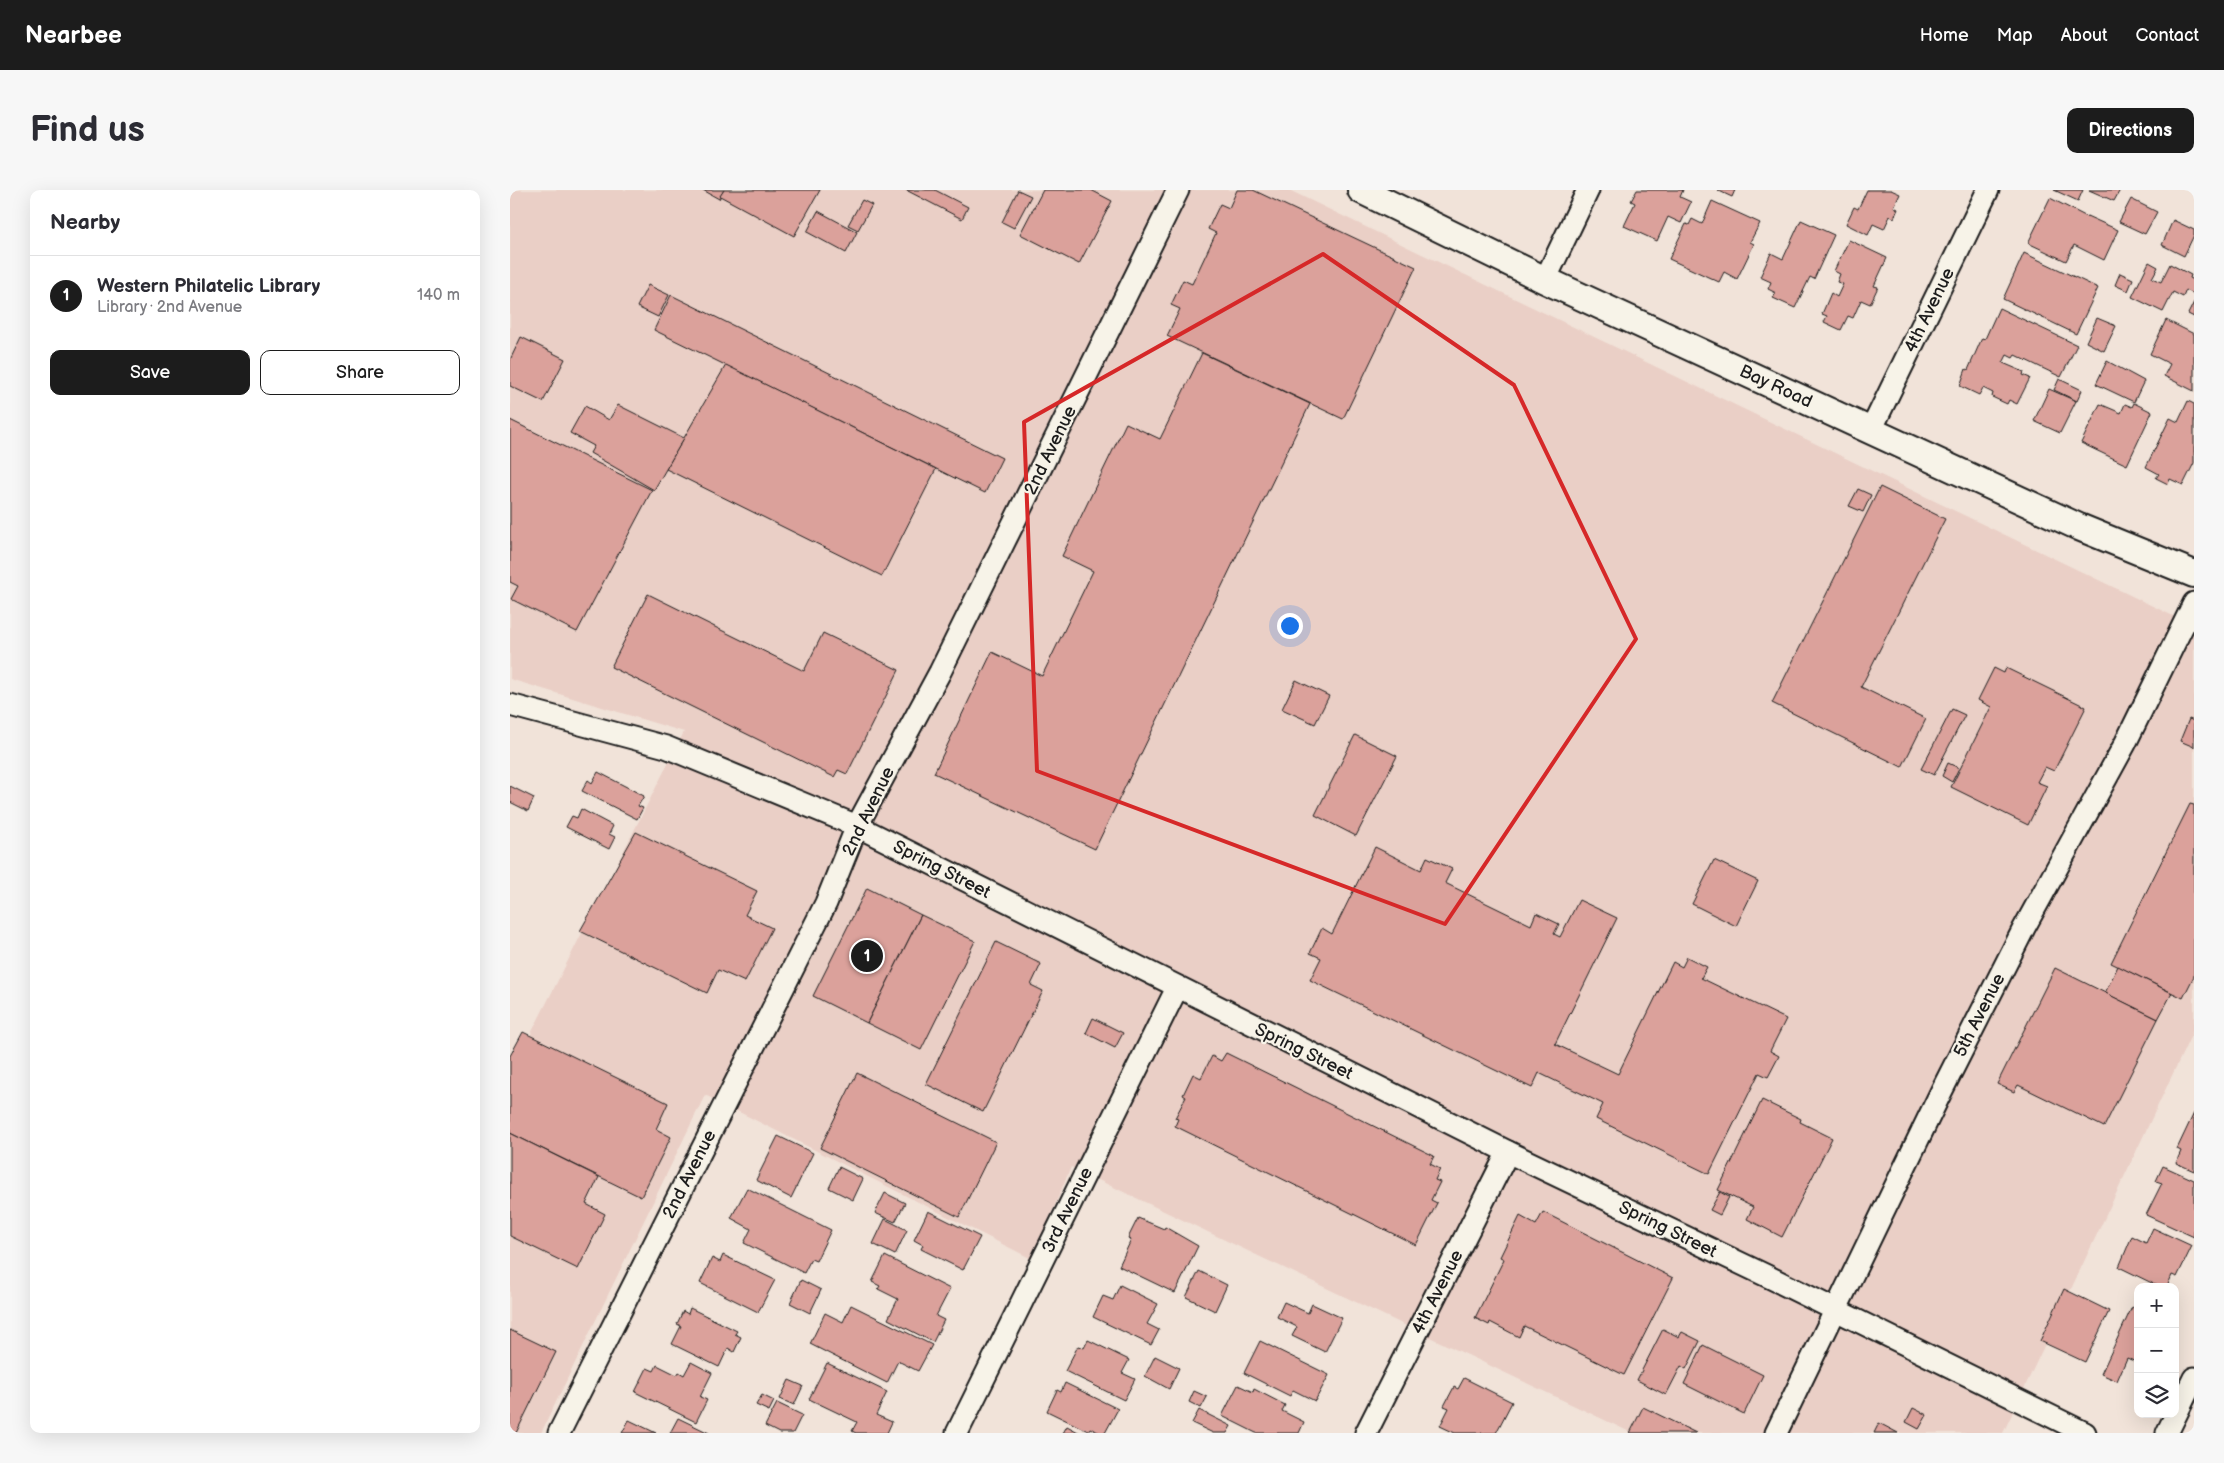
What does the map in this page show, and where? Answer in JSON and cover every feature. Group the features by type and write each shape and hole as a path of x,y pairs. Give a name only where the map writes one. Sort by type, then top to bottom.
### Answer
{"street":[{"name":"2nd Avenue","path":"559,1433 826,903 857,826 940,672 1178,190"},
{"name":"Bay Road","path":"1361,190 1546,280 2079,527 2194,574"},
{"path":"1546,280 1588,190"},
{"name":"4th Avenue","path":"1870,430 1988,190"},
{"name":"5th Avenue","path":"1776,1433 1942,1090 2019,936 2125,744 2194,603"},
{"name":"Spring Street","path":"510,705 666,747 857,826 1176,988 2085,1433"},
{"name":"3rd Avenue","path":"957,1433 1176,988"},
{"name":"4th Avenue","path":"1366,1433 1508,1152"},
{"path":"2168,1433 2194,1378"}],"highlighted area":[{"path":"1323,254 1514,385 1636,639 1445,924 1037,771 1024,422"}],"shaded area":[{"path":"510,190 1289,190 2194,626 2194,1029 2003,1433 1632,1433 1071,1167 1032,1259 705,1095 541,1433 510,1433 510,1075 684,732 510,679"}],"building":[{"path":"703,190 724,190 719,199"},
{"path":"724,190 820,190 794,236 720,196"},
{"path":"906,190 935,190 968,207 962,219"},
{"path":"1018,190 1031,196 1014,228 1002,222"},
{"path":"1043,190 1091,190 1112,201 1079,264 1020,234"},
{"path":"1237,190 1253,190 1416,267 1343,419 1167,336 1180,309 1171,305 1183,280 1192,284 1216,233 1208,229 1220,204 1229,208"},
{"path":"1637,190 1683,190 1680,197 1691,202 1681,223 1668,217 1657,241 1624,226 1635,203 1631,201"},
{"path":"1717,190 1735,190 1732,197"},
{"path":"1867,190 1891,190 1900,194 1894,207 1898,209 1894,218 1890,216 1884,229 1873,224 1868,235 1846,224 1854,207 1858,209"},
{"path":"2054,190 2083,190 2078,201"},
{"path":"2089,190 2120,190 2114,201"},
{"path":"2050,198 2118,230 2104,260 2074,245 2066,261 2028,243"},
{"path":"2131,199 2157,212 2145,234 2119,222"},
{"path":"862,200 872,205 858,230 848,225"},
{"path":"1712,201 1760,223 1750,242 1754,244 1737,279 1724,272 1719,282 1669,259 1686,224 1689,225 1692,219 1702,224"},
{"path":"818,211 857,232 846,253 807,232"},
{"path":"1801,220 1834,235 1814,279 1810,277 1795,308 1773,298 1776,293 1768,289 1771,282 1760,277 1771,253 1783,259"},
{"path":"2173,220 2194,230 2194,235 2184,256 2162,245"},
{"path":"1849,240 1887,258 1874,286 1878,287 1870,304 1861,300 1853,318 1848,316 1841,330 1824,322 1827,316 1822,314 1831,293 1837,297 1843,284 1837,282 1840,274 1834,271"},
{"path":"2024,253 2098,288 2076,334 2003,299"},
{"path":"2149,262 2158,267 2152,278 2161,282 2170,264 2191,275 2190,278 2194,280 2194,294 2186,290 2183,297 2173,292 2163,312 2132,297"},
{"path":"2120,273 2133,279 2128,291 2115,285"},
{"path":"648,285 669,295 658,317 637,307"},
{"path":"671,295 1002,458 985,493 654,330"},
{"path":"2194,302 2194,317 2188,314"},
{"path":"1999,308 2077,345 2061,377 2015,355 2013,358 2007,355 2003,363 2024,372 2023,375 2030,378 2017,404 2009,400 2007,404 1992,397 1993,393 1983,388 1979,395 1960,386 1966,369 1968,370 1982,338 1985,339"},
{"path":"2097,318 2116,326 2104,351 2086,342"},
{"path":"2166,320 2194,334 2194,391 2164,376 2170,364 2150,354"},
{"path":"521,337 565,359 543,402 510,386 510,360"},
{"path":"1202,353 1310,404 1095,849 934,773 992,652 1042,676 1093,571 1062,556 1126,423 1160,439"},
{"path":"2107,361 2144,381 2134,402 2096,384"},
{"path":"726,365 936,469 882,576 666,469"},
{"path":"2059,379 2082,390 2077,401 2054,390"},
{"path":"2049,389 2076,401 2060,433 2034,421"},
{"path":"2188,401 2194,404 2194,463 2183,485 2170,479 2168,484 2156,478 2159,474 2146,467 2170,418 2178,422"},
{"path":"2134,403 2152,412 2127,465 2081,443 2100,404 2121,413 2125,404 2132,407"},
{"path":"618,405 684,438 654,490 590,453 594,446 570,433 585,406 609,420"},
{"path":"510,420 652,490 577,632 511,599 518,586 510,582"},
{"path":"1880,487 1945,519 1861,687 1926,719 1902,767 1772,703"},
{"path":"1858,489 1871,495 1863,512 1849,506"},
{"path":"648,594 804,671 823,633 899,670 847,774 838,770 834,777 611,667"},
{"path":"1994,668 2004,673 2006,668 2086,707 2054,771 2045,767 2037,782 2047,786 2028,825 1951,787 1991,707 1978,700"},
{"path":"1296,680 1329,696 1315,724 1282,709"},
{"path":"1952,709 1965,715 1934,775 1921,769"},
{"path":"2189,719 2194,721 2194,747 2180,741"},
{"path":"1355,735 1397,756 1356,836 1315,815"},
{"path":"1948,763 1959,768 1952,782 1942,776"},
{"path":"598,772 644,796 638,806 643,808 637,819 582,791 588,780 592,783"},
{"path":"510,786 534,798 528,811 510,802"},
{"path":"2190,804 2194,805 2194,976 2183,998 2111,963"},
{"path":"581,809 613,826 609,834 615,837 609,849 566,827 572,816 577,818"},
{"path":"636,832 757,891 745,915 772,928 745,982 718,970 707,993 580,931"},
{"path":"1375,847 1421,870 1427,857 1452,869 1445,883 1531,925 1536,913 1559,924 1554,934 1560,937 1579,900 1617,918 1555,1044 1618,1074 1673,962 1682,967 1687,957 1707,967 1701,978 1786,1019 1770,1051 1779,1056 1768,1077 1759,1073 1709,1174 1596,1119 1603,1104 1539,1073 1532,1088 1310,980 1321,958 1310,953 1322,928 1332,934"},
{"path":"1714,860 1758,881 1736,926 1692,904"},
{"path":"867,888 921,915 867,1023 813,996"},
{"path":"921,915 975,941 921,1050 867,1023"},
{"path":"996,942 1041,964 1031,985 1043,991 983,1112 926,1084"},
{"path":"2118,966 2172,993 2158,1019 2105,993"},
{"path":"2055,968 2158,1019 2104,1127 2018,1085 2014,1092 1997,1084"},
{"path":"1093,1018 1123,1033 1115,1048 1086,1033"},
{"path":"523,1032 668,1103 656,1129 671,1137 641,1197 510,1133 510,1056"},
{"path":"1226,1053 1434,1156 1430,1164 1440,1169 1435,1180 1440,1182 1431,1200 1437,1203 1416,1245 1175,1126 1178,1119 1175,1118 1186,1097 1183,1095 1193,1074 1201,1078 1212,1056 1221,1061"},
{"path":"857,1073 996,1142 959,1217 820,1148"},
{"path":"1762,1100 1801,1119 1800,1122 1832,1138 1782,1237 1747,1219 1753,1207 1718,1190"},
{"path":"2194,1113 2194,1171 2176,1163 2181,1151 2177,1149"},
{"path":"510,1133 599,1177 586,1204 605,1214 578,1269 510,1236"},
{"path":"778,1136 813,1153 791,1198 756,1180"},
{"path":"2163,1166 2194,1180 2194,1237 2146,1215 2162,1183 2156,1181"},
{"path":"839,1167 863,1179 853,1200 829,1188"},
{"path":"747,1188 831,1230 816,1261 811,1259 804,1273 744,1243 751,1229 731,1218"},
{"path":"1720,1192 1729,1197 1720,1215 1710,1210"},
{"path":"885,1193 905,1203 895,1222 875,1213"},
{"path":"928,1211 980,1237 963,1270 921,1249 923,1245 914,1240"},
{"path":"1543,1212 1673,1278 1624,1375 1524,1326 1519,1337 1490,1322 1489,1325 1475,1318 1504,1259 1500,1257 1520,1216 1536,1225"},
{"path":"1138,1218 1164,1229 1165,1227 1198,1246 1175,1293 1119,1266 1131,1240 1128,1238"},
{"path":"885,1219 907,1230 895,1255 873,1244"},
{"path":"2153,1228 2192,1246 2177,1277 2172,1275 2169,1283 2152,1283 2119,1267 2132,1236 2146,1243"},
{"path":"723,1255 775,1280 758,1312 700,1283 712,1258 720,1262"},
{"path":"885,1256 950,1289 936,1316 944,1320 933,1342 888,1319 898,1299 878,1289 880,1286 872,1282"},
{"path":"1199,1271 1227,1285 1215,1311 1186,1297"},
{"path":"801,1280 821,1290 810,1313 790,1303"},
{"path":"1120,1285 1158,1304 1147,1324 1159,1330 1151,1345 1093,1317 1103,1296 1113,1300"},
{"path":"2064,1289 2109,1311 2085,1362 2040,1341"},
{"path":"1284,1302 1308,1313 1312,1304 1342,1318 1325,1352 1292,1336 1297,1327 1277,1317"},
{"path":"851,1305 932,1345 918,1371 898,1361 887,1383 810,1344 825,1313 843,1322"},
{"path":"2132,1307 2134,1308 2134,1361 2127,1358 2117,1381 2101,1374"},
{"path":"690,1308 737,1331 735,1334 741,1337 734,1352 728,1348 719,1367 672,1344 681,1326 677,1324 683,1311 688,1314"},
{"path":"1663,1329 1679,1337 1682,1332 1700,1341 1686,1369 1681,1366 1666,1395 1637,1380"},
{"path":"510,1330 556,1352 516,1433 510,1433"},
{"path":"1088,1340 1129,1360 1122,1373 1135,1379 1124,1400 1065,1371 1078,1346 1084,1348"},
{"path":"1260,1341 1329,1375 1315,1401 1293,1390 1290,1396 1244,1373"},
{"path":"1703,1345 1763,1375 1744,1414 1684,1384"},
{"path":"1155,1356 1179,1368 1169,1389 1145,1376"},
{"path":"691,1362 712,1373 700,1397 707,1400 696,1422 635,1392 647,1368 654,1371 657,1365 677,1375 679,1372 684,1375"},
{"path":"827,1363 887,1392 876,1415 892,1422 887,1433 856,1433 852,1431 857,1422 809,1399"},
{"path":"1464,1378 1512,1402 1496,1433 1455,1433 1440,1426 1449,1408 1444,1406 1454,1387 1458,1389"},
{"path":"789,1380 803,1386 794,1405 780,1399"},
{"path":"1065,1383 1118,1409 1105,1433 1100,1433 1090,1428 1088,1431 1047,1411 1057,1390 1061,1392"},
{"path":"1238,1385 1253,1392 1254,1389 1285,1405 1282,1411 1304,1422 1299,1433 1256,1433 1222,1416"},
{"path":"1194,1391 1207,1397 1201,1408 1189,1402"},
{"path":"762,1395 774,1401 769,1411 756,1405"},
{"path":"777,1403 802,1415 793,1433 779,1433 765,1426"},
{"path":"1643,1407 1696,1433 1630,1433"},
{"path":"1913,1408 1927,1415 1919,1429 1906,1422"},
{"path":"1199,1410 1231,1426 1227,1433 1213,1433 1192,1423"},
{"path":"678,1418 709,1433 670,1433"},
{"path":"629,1420 656,1433 622,1433"},
{"path":"1879,1423 1898,1433 1874,1433"},
{"path":"1067,1426 1080,1433 1063,1433"}],"place":[{"name":"Western Philatelic Library","path":"867,956"}]}
